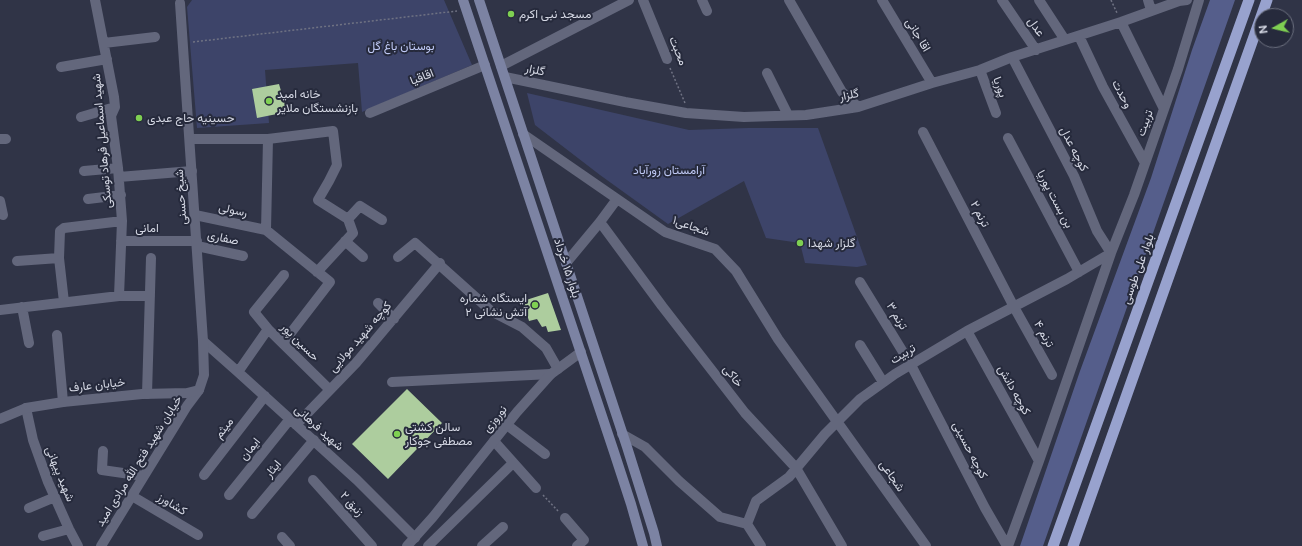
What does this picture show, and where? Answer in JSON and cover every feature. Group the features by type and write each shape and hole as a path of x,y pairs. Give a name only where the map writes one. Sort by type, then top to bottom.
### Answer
{"highway":[{"name":"بلوار علی طوسی","path":"1053,546 1249,0"},
{"path":"1073,546 1268,0"}],"main road":[{"name":"بلوار ۱۵ خرداد","path":"463,0 632,504 643,546"},
{"name":"بلوار ۱۵ خرداد","path":"479,0 566,262 657,546"},
{"path":"563,298 576,294"}],"street":[{"name":"شهید اسماعیل فرهاد توسکی","path":"95,0 107,58 114,107 111,116 119,172 122,221 120,296"},
{"path":"501,66 629,0"},
{"name":"محبت","path":"643,0 667,58"},
{"path":"702,0 707,11"},
{"path":"789,0 842,92 858,107"},
{"name":"اقا جانی","path":"882,0 932,83"},
{"name":"عدل","path":"1002,0 1036,50"},
{"path":"1039,0 1065,40"},
{"path":"1148,0 1151,10"},
{"name":"گلزار","path":"505,77 625,102 689,113 744,117 806,115 858,107 932,83 980,70 1012,57 1080,36 1151,10 1186,0"},
{"name":"تربیت","path":"1007,546 1039,461 1111,253 1145,164 1199,0"},
{"name":"شیخ حسنی","path":"181,1 203,341 204,375 199,390"},
{"path":"1121,22 1164,109"},
{"name":"وحدت","path":"1080,36 1103,87 1145,164"},
{"path":"104,43 155,37"},
{"name":"کوچه عدل","path":"1012,57 1074,176 1097,232 1111,253"},
{"path":"62,67 107,58"},
{"name":"اقاقیا","path":"370,113 485,65"},
{"name":"پوریا","path":"980,70 996,113"},
{"path":"767,73 788,115"},
{"path":"81,117 114,107"},
{"path":"190,139 268,139 333,131 337,164 318,200 348,219 353,233 317,272"},
{"name":"ترنم ۲","path":"923,132 1014,307"},
{"name":"شجاعی۱","path":"523,134 666,232 715,249 736,271 778,339 838,421"},
{"name":"بن بست پوریا","path":"1008,138 1079,272"},
{"path":"268,139 266,230 330,282 283,343"},
{"path":"84,171 192,171"},
{"path":"88,199 121,195"},
{"path":"566,262 600,222 617,199"},
{"path":"0,201 3,215"},
{"path":"348,219 360,206 382,220"},
{"name":"رسولی","path":"195,215 266,230"},
{"path":"64,302 59,258 60,231 64,228 122,221"},
{"name":"خاکی","path":"600,222 745,414 796,468 842,546"},
{"name":"امانی","path":"121,241 197,243"},
{"path":"345,241 362,257"},
{"path":"392,382 555,372 546,348 522,327 491,311 440,263 415,242 398,257"},
{"name":"صفاری","path":"197,243 243,256"},
{"name":"تربیت","path":"746,524 756,501 789,477 825,434 860,399 883,382 967,331 1079,272 1111,253"},
{"path":"17,261 59,258"},
{"path":"147,394 151,258"},
{"name":"کوچه شهید مولایی","path":"293,422 330,390 356,363 440,263"},
{"name":"حسین پور","path":"284,275 254,312 268,329 330,390"},
{"name":"ترنم ۳","path":"860,282 911,365"},
{"path":"0,310 120,296 150,296"},
{"path":"378,303 394,319"},
{"path":"22,307 29,343"},
{"name":"ترنم ۴","path":"1014,307 1052,375"},
{"name":"حسین پور","path":"238,372 268,329"},
{"name":"کوچه دانش","path":"967,331 1039,461"},
{"path":"57,335 63,402"},
{"name":"شهید فرهانی","path":"203,341 357,480 414,538"},
{"path":"860,346 883,382"},
{"name":"نوروزی","path":"407,546 434,517 507,424 555,372 581,352"},
{"name":"کوچه حسینی","path":"911,365 985,508 1007,546"},
{"name":"خیابان عارف","path":"0,419 26,408 63,402 147,394 187,393 199,390"},
{"name":"خیابان شهید فتح الله مرادی امید","path":"101,546 187,406 199,390"},
{"name":"میثم","path":"204,475 265,396"},
{"name":"شهید پیهانی","path":"26,408 33,440 69,530 78,546"},
{"name":"شجاعی","path":"838,421 926,546"},
{"name":"ایمان","path":"229,495 293,422"},
{"path":"507,424 545,454"},
{"path":"622,434 645,447 679,481 720,518 746,524 762,546"},
{"name":"ایثار","path":"252,514 314,440"},
{"path":"494,441 536,488"},
{"path":"103,451 102,470 144,476"},
{"path":"428,546 513,463"},
{"name":"زنبق ۲","path":"313,480 372,546"},
{"name":"کشاورز","path":"132,496 198,535"},
{"path":"29,508 55,497"},
{"path":"565,518 584,540 577,546"},
{"path":"482,546 503,527"},
{"path":"43,536 69,530"},
{"path":"282,538 290,546"}],"path":[{"path":"1111,0 1121,22"},
{"path":"183,43 433,13 466,11"},
{"name":"محبت","path":"667,58 689,113"},
{"path":"536,488 565,518"}],"green space":[{"name":"بوستان باغ گل","path":"192,0 444,0 472,65 362,112 358,63 265,70 269,123 197,128 187,7"},
{"name":"آرامستان زورآباد","path":"527,93 689,130 818,128 867,265 857,267 805,263 800,243 766,238 744,181 668,224 600,175 535,125"}],"shaded area":[{"path":"1210,0 1235,0 1043,546 1020,546 1080,371 1151,178 1192,50"}],"building":[{"name":"خانه امید بازنشستگان ملایر","path":"279,84 287,112 257,118 252,89"},
{"path":"548,293 561,330 548,332 546,326 542,327 537,319 529,321 523,301"},
{"name":"سالن کشتی مصطفی جوکار","path":"407,389 442,423 388,479 352,444"}],"place":[{"name":"مسجد نبی اکرم","path":"511,14"},
{"name":"خانه امید بازنشستگان ملایر","path":"269,101"},
{"name":"حسینیه حاج عبدی","path":"139,118"},
{"name":"گلزار شهدا","path":"800,243"},
{"name":"ایستگاه شماره ۲ آتش نشانی","path":"535,305"},
{"name":"سالن کشتی مصطفی جوکار","path":"397,434"}]}
